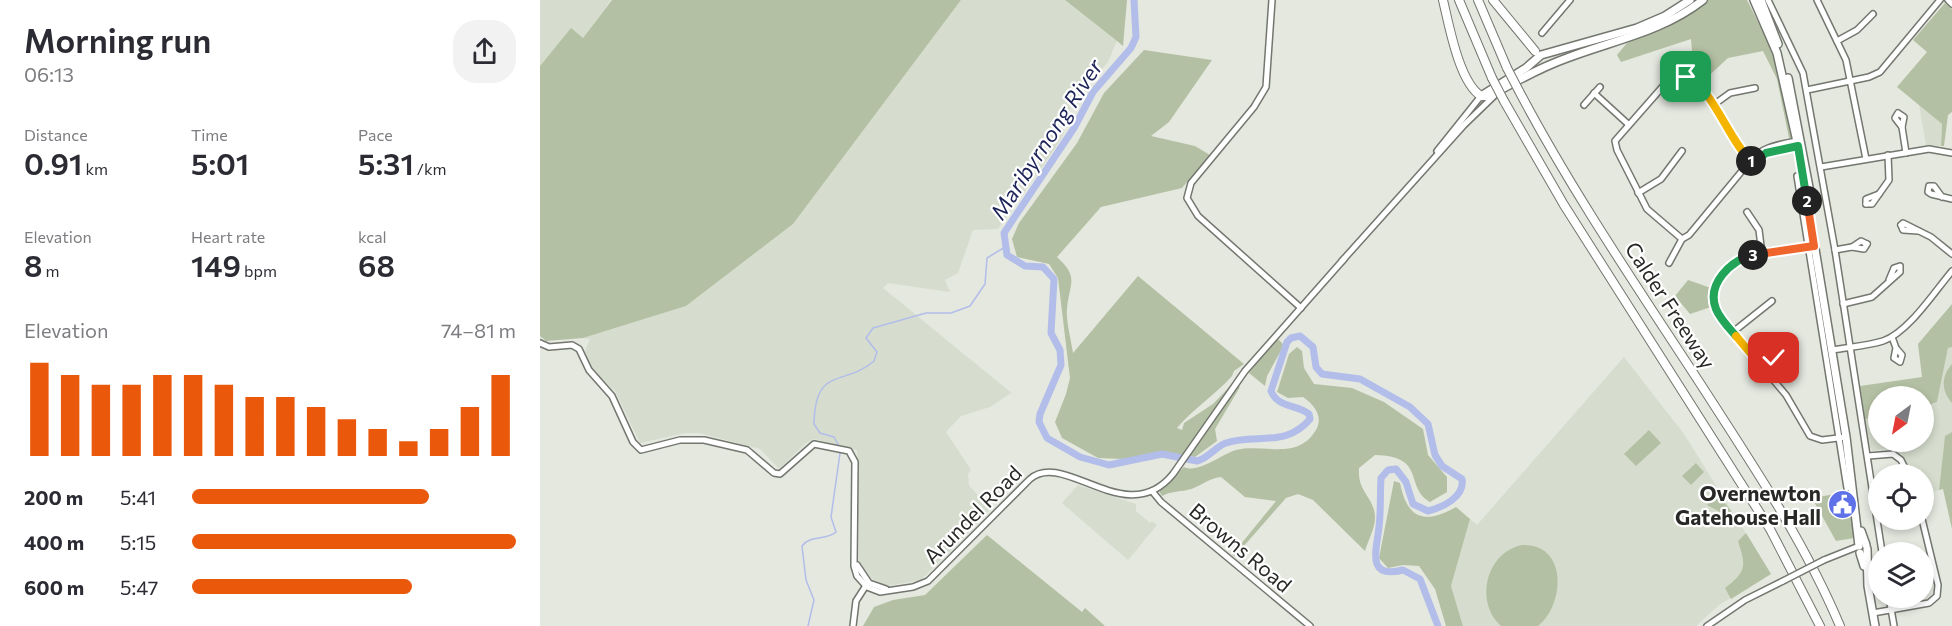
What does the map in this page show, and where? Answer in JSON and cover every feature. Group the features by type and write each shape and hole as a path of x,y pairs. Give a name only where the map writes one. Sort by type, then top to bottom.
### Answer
{"highway":[{"path":"1443,0 1458,56 1472,86 1481,96"},
{"name":"Calder Freeway","path":"1459,0 1504,101 1564,205 1756,504 1819,626"},
{"name":"Calder Freeway","path":"1478,0 1519,91 1597,224 1780,508 1812,565 1840,626"},
{"path":"1493,0 1538,53"}],"main road":[{"path":"1481,96 1526,68 1538,53 1637,28 1665,16 1690,0"},
{"path":"1481,96 1490,96 1545,66 1663,26 1703,0"},
{"path":"1752,0 1768,32 1780,66 1799,144"},
{"path":"1761,0 1784,61 1832,347 1842,438 1852,466 1862,549 1875,626"},
{"path":"1538,53 1545,66"}],"street":[{"path":"1272,0 1266,87 1250,112 1191,183 1187,198 1194,212 1208,227 1301,308"},
{"path":"1542,33 1570,0"},
{"path":"1768,0 1802,69 1807,90 1835,250 1881,542"},
{"path":"1816,0 1846,60 1866,159"},
{"path":"1807,90 1869,77 1881,70 1936,6 1944,0 1952,4"},
{"path":"1837,41 1857,30 1873,14"},
{"path":"1152,491 1173,474 1242,375 1278,332 1422,171 1491,99 1526,75"},
{"path":"1684,238 1652,215 1638,193 1615,146 1617,137 1628,124 1665,84 1678,77 1696,82 1740,149 1752,162"},
{"path":"1584,105 1600,87"},
{"path":"1713,106 1730,93 1755,88"},
{"path":"1594,93 1628,124"},
{"path":"1422,171 1461,117 1481,96"},
{"path":"1902,127 1906,153"},
{"path":"1669,264 1684,238 1752,162 1766,153 1799,144"},
{"path":"1821,167 1934,149 1952,153"},
{"path":"1638,193 1661,179 1682,151"},
{"path":"1879,194 1889,180 1888,155"},
{"path":"1797,176 1814,246 1842,438 1846,488"},
{"path":"1942,197 1952,200"},
{"path":"1747,212 1756,224 1762,254"},
{"path":"1918,231 1952,254"},
{"path":"1814,246 1738,260 1715,288 1716,308 1733,332 1786,395 1810,435 1819,440 1842,438"},
{"path":"1835,250 1852,247"},
{"path":"1832,347 1850,347 1892,337 1908,323 1952,271"},
{"path":"1843,304 1872,297 1889,280"},
{"path":"1733,332 1772,301"},
{"path":"1892,337 1896,348"},
{"path":"540,343 549,347 572,345 579,349 589,370 612,396 633,442 641,450 680,440 704,440 747,450 774,472 780,474 812,445 836,448 851,453 855,460 855,557 867,585 859,595 853,626"},
{"path":"1763,368 1781,348"},
{"path":"1868,456 1893,454 1903,464"},
{"name":"Arundel Road","path":"867,585 880,592 913,587 928,581 1039,472 1053,472 1126,495 1152,491"},
{"name":"Browns Road","path":"1152,491 1161,502 1310,626"},
{"path":"1873,613 1929,603 1938,594 1924,530"},
{"path":"1707,626 1745,600 1824,560 1840,553 1862,549"},
{"path":"1892,610 1894,626"}],"shaded area":[{"path":"540,0 611,0 583,38 571,29 540,66"},
{"path":"961,0 1065,0 1117,41 1108,62 1077,97 1069,111 1063,135 1054,150 998,229 973,230 958,273 945,280 950,292 888,283 883,288 1036,413 1011,393 990,407 961,416 946,432 971,470 968,474 969,485 989,509 986,515 921,580 887,586 871,578 859,561 857,450 814,439 806,443 779,469 760,449 699,433 685,433 640,443 615,391 589,363 585,351 590,339 583,338 686,306 793,224"},
{"path":"1919,105 1942,124 1941,146 1926,145"},
{"path":"1952,347 1952,432 1945,437 1939,490 1934,491 1934,464 1907,464 1902,454 1898,452 1934,452 1934,403 1937,402 1948,348"},
{"path":"1624,357 1684,434 1771,574 1719,605 1696,626 1463,626 1451,586 1470,519 1477,525"},
{"path":"1865,419 1868,419 1868,436"},
{"path":"1078,485 1136,504 1136,511 1150,523 1152,521 1157,525 1128,560 1062,503"}],"green space":[{"path":"612,0 961,0 793,224 686,306 583,338 546,341 540,336 540,66 571,28 583,38"},
{"path":"1065,0 1127,0 1123,46 1117,41"},
{"path":"1706,0 1747,0 1769,44 1778,70 1792,138 1789,138 1777,79 1763,51 1728,58 1702,82 1694,75 1691,39 1621,62 1617,55 1627,43 1677,22"},
{"path":"1945,3 1952,9 1952,112 1948,115 1944,146 1941,146 1942,124 1897,87 1927,52 1913,40"},
{"path":"1144,50 1212,60 1169,122 1151,136 1195,146 1210,155 1182,188 1101,207 1057,257 1069,270 1071,276 1067,314 1073,353 1138,276 1244,364 1234,371 1225,383 1177,428 1182,430 1184,423 1213,404 1235,381 1193,440 1198,443 1238,385 1240,387 1215,429 1217,441 1195,457 1160,452 1123,459 1098,458 1062,438 1055,422 1070,378 1058,278 1049,264 1017,257 1012,239 1019,223 1077,143 1104,93"},
{"path":"1688,280 1711,288 1711,307 1690,314 1675,296"},
{"path":"1952,304 1952,347 1948,348 1937,402 1934,403 1934,386 1868,386 1868,419 1865,419 1860,386 1922,377 1918,344"},
{"path":"1277,338 1284,345 1267,376 1265,386 1249,373"},
{"path":"1297,347 1302,351 1304,368 1314,384 1352,388 1384,402 1423,429 1428,455 1447,477 1447,492 1430,502 1422,496 1408,466 1391,457 1375,455 1359,468 1361,483 1372,505 1375,518 1365,551 1313,500 1298,494 1286,498 1235,556 1232,555 1276,501 1245,497 1221,477 1191,489 1162,496 1159,491 1184,467 1203,466 1230,452 1247,448 1291,448 1301,445 1310,438 1319,423 1318,414 1313,406 1303,397 1288,398 1277,392 1289,354"},
{"path":"1952,364 1952,403 1944,389 1944,378"},
{"path":"1649,430 1661,443 1636,466 1624,454"},
{"path":"1952,432 1952,529 1943,489 1939,490 1945,436"},
{"path":"1696,463 1704,472 1691,485 1682,476"},
{"path":"1394,481 1400,483 1407,504 1419,515 1435,516 1456,507 1470,519 1451,586 1463,626 1446,626 1435,589 1419,566 1403,565 1388,568 1379,558"},
{"path":"1715,491 1731,511 1729,517 1707,505 1710,501 1708,498"},
{"path":"1847,492 1854,538 1836,541 1812,498"},
{"path":"1746,533 1771,574 1731,599 1725,588 1743,568 1738,541"},
{"path":"987,535 1082,612 1085,608 1105,626 863,626 874,607 893,600 925,595"},
{"path":"1522,545 1537,547 1548,554 1554,564 1557,591 1547,616 1538,626 1501,626 1493,616 1488,604 1486,592 1488,579 1492,567 1500,557"}],"waterway":[{"name":"Maribyrnong River","path":"1134,0 1136,37 1131,48 1093,92 1074,128 1004,233 1007,255 1025,266 1043,267 1054,279 1051,333 1060,350 1061,365 1040,414 1039,422 1047,438 1080,457 1109,465 1162,454 1197,461 1226,443 1291,434 1310,419 1309,414 1278,400 1271,391 1287,342 1291,338 1300,336 1313,347 1316,367 1322,374 1360,379 1410,407 1428,424 1435,455 1442,466 1462,479 1457,496 1446,504 1428,511 1413,504 1406,482 1396,469 1388,470 1381,478 1380,521 1376,552 1378,566 1391,572 1403,570 1420,579 1438,626"},
{"path":"840,448 834,437 820,433 814,424 816,405 826,385 833,380 863,369 874,361 877,352 866,338 873,328 926,313 951,313 970,306 985,284 987,258 1005,247"},
{"path":"808,626 814,600 806,580 802,546 810,540 836,532 831,517 840,453"}],"place":[{"name":"Overnewton Gatehouse Hall","path":"1842,504"}],"route":[{"path":"1686,77 1700,86 1740,149 1754,163 1766,153 1798,146 1814,246 1741,258 1719,280 1714,295 1717,312 1763,368 1774,358"}]}
